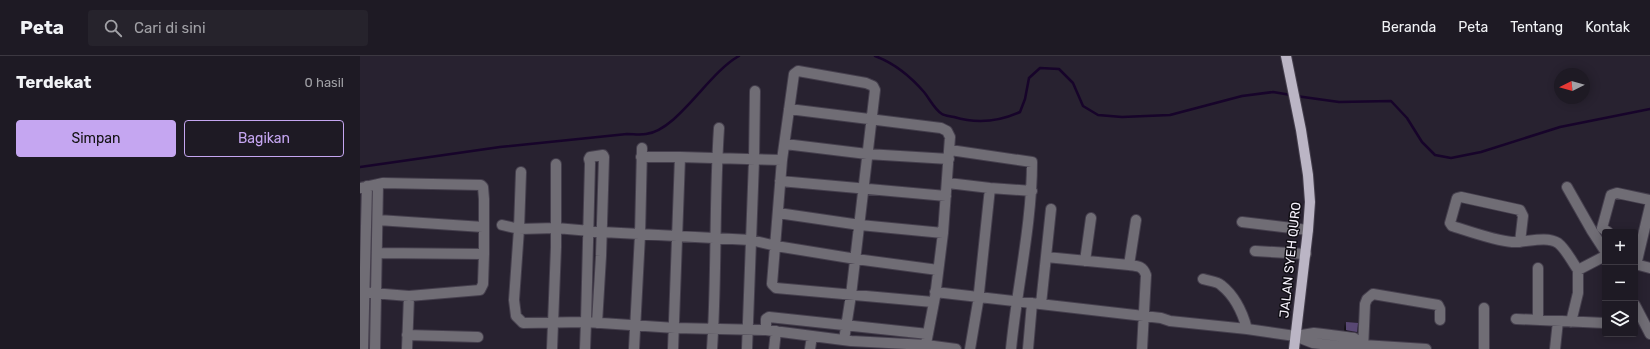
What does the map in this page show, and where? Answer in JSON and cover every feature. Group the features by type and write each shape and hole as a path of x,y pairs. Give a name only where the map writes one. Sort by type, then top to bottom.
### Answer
{"main road":[{"name":"JALAN SYEH QURO","path":"1286,56 1296,100 1308,175 1310,202 1306,254 1294,349"}],"street":[{"path":"849,343 847,326 851,295 856,259 875,90 873,86 866,83 799,71 794,74 782,160 776,246 771,281 773,286 776,288 851,295 979,299 1143,320 1161,318 1170,322 1247,329 1296,336 1313,343 1353,348 1426,349"},
{"path":"747,349 755,91"},
{"path":"789,109 941,128 947,131 950,137 950,154 943,233 925,347"},
{"path":"712,349 719,128"},
{"path":"785,144 867,154 950,154 1032,162 1032,191 1011,349"},
{"path":"634,349 640,235 641,152 680,157 782,160"},
{"path":"585,349 589,231 589,158 603,155 602,232 597,323"},
{"path":"673,349 675,328 676,236 680,157"},
{"path":"552,349 556,228 556,164"},
{"path":"521,172 514,300 516,316 523,323 586,322 675,328 748,329 812,336 849,343 956,349"},
{"path":"780,181 863,190 946,196"},
{"path":"948,183 1032,191"},
{"path":"375,349 378,184"},
{"path":"362,292 409,296 480,290 483,284 484,254 482,227 484,200 483,187 481,185 378,184 363,187 362,292 363,349"},
{"path":"1567,187 1602,246"},
{"path":"970,349 979,299 990,188"},
{"path":"1602,229 1611,195 1617,193 1650,200"},
{"path":"1520,242 1523,216 1520,210 1461,197 1457,198 1450,223 1451,226 1509,242 1520,242 1546,240 1557,243 1578,270 1578,293 1571,322"},
{"path":"1639,237 1650,206"},
{"path":"1028,349 1035,305 1046,257 1051,209"},
{"path":"778,213 860,225 943,233"},
{"path":"1085,261 1091,218"},
{"path":"378,220 482,227"},
{"path":"1130,265 1136,220"},
{"path":"1242,222 1308,230"},
{"path":"502,226 519,229 556,228 640,235 751,240 776,246 856,259 938,270"},
{"path":"1255,251 1306,254"},
{"path":"377,253 484,254"},
{"path":"1046,257 1130,265 1140,267 1144,270 1146,275 1142,349"},
{"path":"1578,270 1602,258"},
{"path":"1638,265 1650,268"},
{"path":"1538,268 1538,320"},
{"path":"1203,279 1216,282 1225,289 1244,317 1247,329"},
{"path":"1363,347 1365,304 1367,299 1373,294 1438,305 1440,309 1440,320"},
{"path":"407,349 409,296"},
{"path":"1484,308 1484,349"},
{"path":"1638,311 1650,334"},
{"path":"774,349 771,331 766,319 769,317 928,334"},
{"path":"1516,319 1602,323"},
{"path":"1555,349 1558,321"},
{"path":"407,335 478,337"},
{"path":"810,349 812,336"}],"building":[{"path":"1346,322 1358,323 1357,332 1346,330"}],"waterway":[{"path":"360,167 500,147 627,134 646,134 658,130 670,123 727,64 739,56"},
{"path":"875,56 889,62 914,81 939,112 946,116 971,121 996,120 1020,112 1025,99 1029,78 1040,68 1059,69 1073,83 1083,106 1098,115 1122,117 1170,115 1242,96 1273,92 1291,95"},
{"path":"1296,96 1339,102 1391,101 1407,118 1422,142 1435,155 1451,158 1481,152 1560,127 1650,109"}]}
